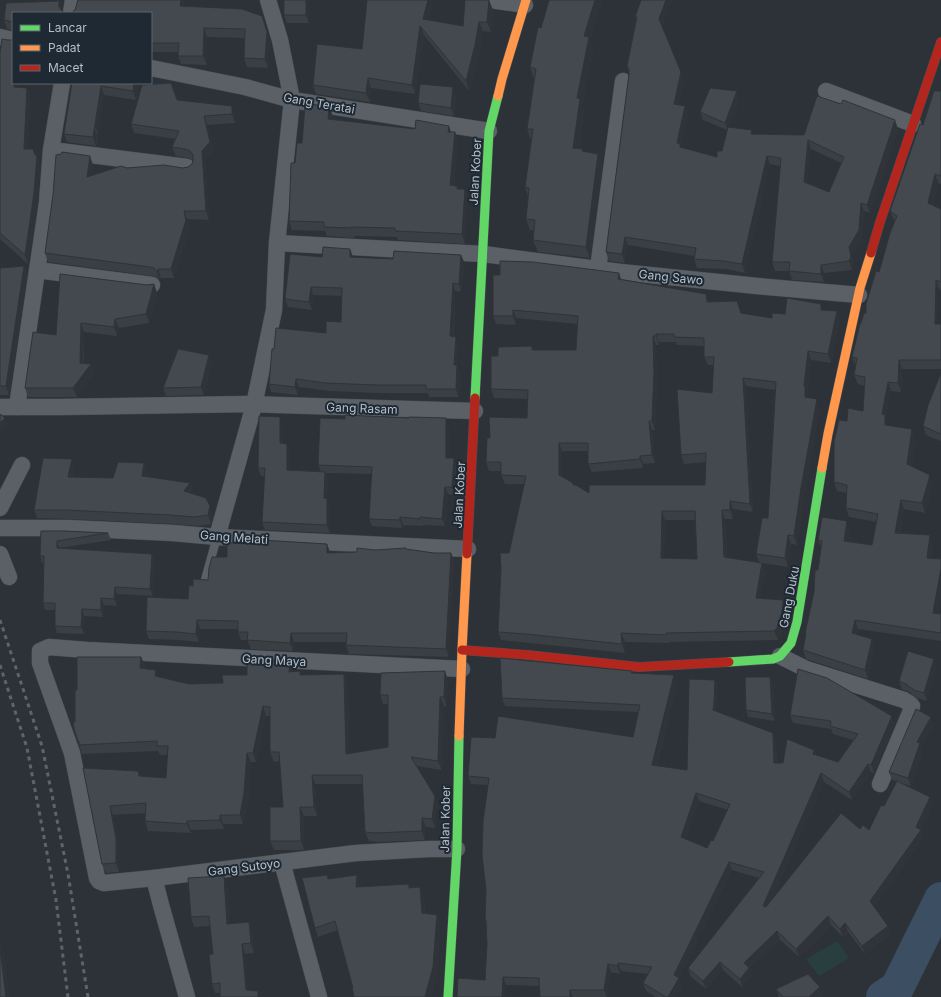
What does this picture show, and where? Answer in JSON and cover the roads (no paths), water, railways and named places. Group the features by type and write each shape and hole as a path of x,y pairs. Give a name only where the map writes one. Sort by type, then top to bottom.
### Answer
{"street":[{"path":"72,12 73,0"},
{"path":"217,537 248,405 274,310 276,243 292,100 280,40 268,0"},
{"path":"491,0 526,2"},
{"name":"Jalan Kober","path":"448,997 457,849 462,650 489,131 502,79 526,2"},
{"path":"0,37 12,40"},
{"name":"Gang Duku","path":"780,656 791,643 797,622 828,434 860,288 880,222 940,48"},
{"name":"Gang Teratai","path":"152,68 245,87 292,100 489,131"},
{"path":"598,269 623,81"},
{"path":"17,407 47,203 51,150 62,84"},
{"path":"826,92 913,124"},
{"path":"51,150 187,167"},
{"name":"Gang Sawo","path":"276,243 483,254 598,269 859,295"},
{"path":"37,270 152,285"},
{"name":"Gang Rasam","path":"0,407 248,405 475,411"},
{"path":"0,508 22,465"},
{"name":"Gang Melati","path":"0,528 68,528 468,549"},
{"path":"0,554 9,577"},
{"name":"Gang Maya","path":"154,878 104,883 99,881 97,878 72,753 40,663 40,651 49,647 462,670"},
{"path":"462,650 528,654 639,667 756,661 773,659 780,656 806,669 909,702 912,706 910,713 880,784"},
{"name":"Gang Sutoyo","path":"154,878 356,854 429,849 457,849"},
{"path":"282,862 319,997"},
{"path":"154,878 187,997"}],"lane":[{"path":"204,580 217,537"}],"waterway":[{"path":"883,997 897,988 941,899"}],"railway":[{"path":"0,620 42,746 68,874 88,997"},
{"path":"0,665 27,748 56,900 68,997"}]}
